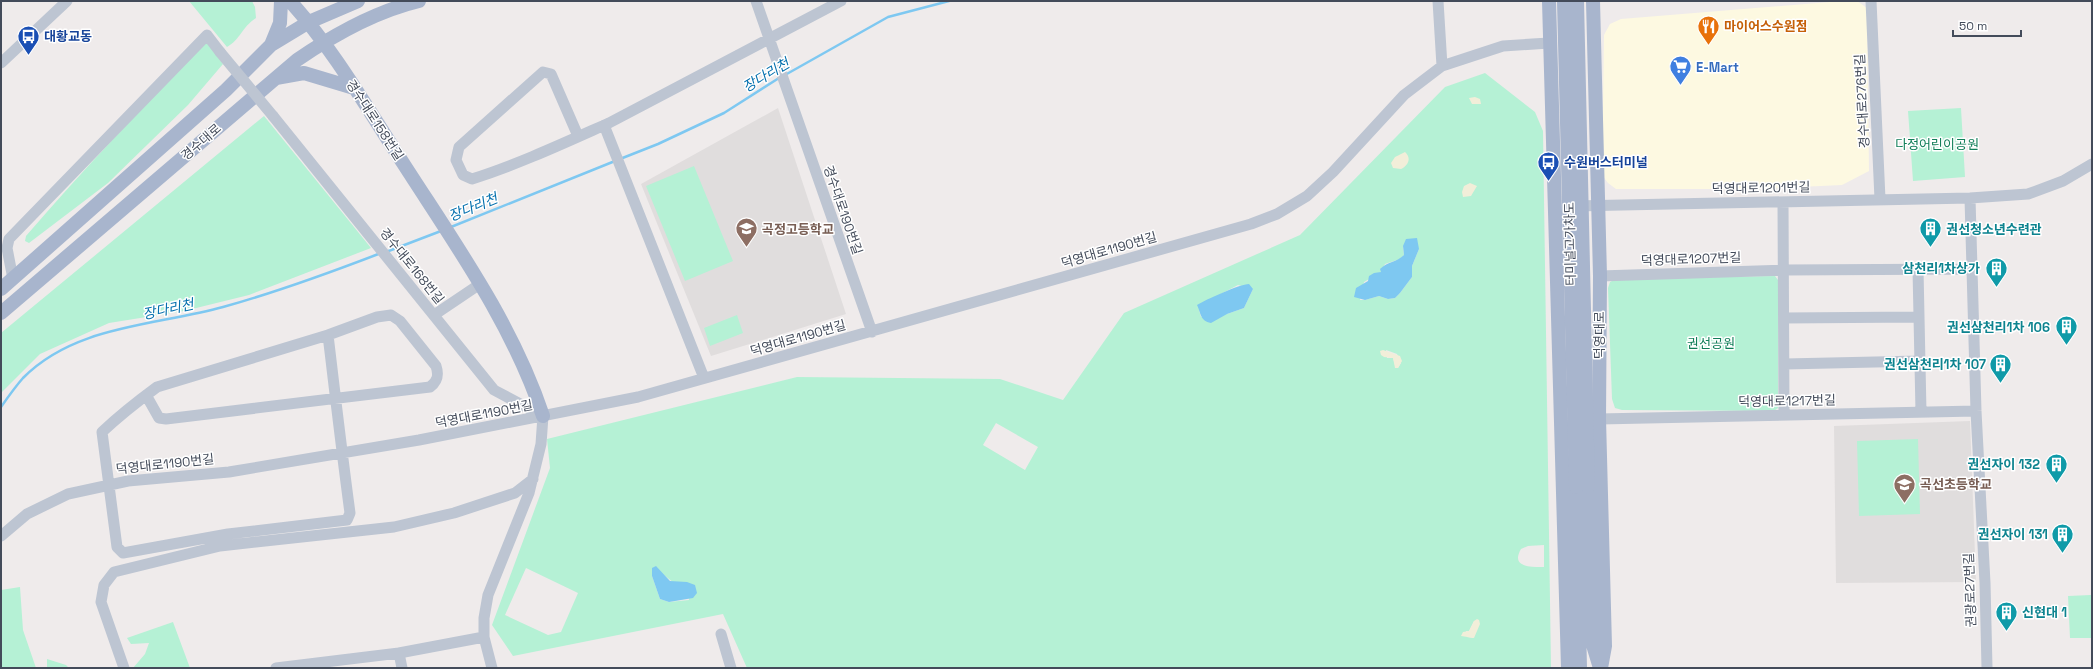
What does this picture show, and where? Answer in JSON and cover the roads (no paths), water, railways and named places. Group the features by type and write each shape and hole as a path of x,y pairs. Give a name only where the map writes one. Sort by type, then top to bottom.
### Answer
{"main road":[{"path":"271,45 280,23 281,1"},
{"name":"경수대로158번길","path":"290,1 309,22 324,42 480,284"},
{"name":"경수대로","path":"1,289 226,90 271,45 309,22 358,1"},
{"name":"경수대로","path":"1,313 297,60 324,42 391,10 419,1"},
{"path":"1548,1 1553,208 1568,668"},
{"name":"터미널고가차도","path":"1564,1 1582,487"},
{"name":"터미널고가차도","path":"1577,1 1582,487"},
{"name":"덕영대로","path":"1593,1 1600,276 1599,419 1605,646 1600,668"},
{"path":"275,78 304,73 354,88"},
{"path":"480,284 506,326 531,379 543,416"},
{"path":"1580,668 1582,487"},
{"name":"덕영대로","path":"1582,487 1593,645 1600,668"}],"street":[{"path":"1,63 67,1"},
{"path":"756,1 768,39"},
{"path":"578,136 551,74 543,72 459,147 456,160 463,175 472,179 578,136 604,125 841,1"},
{"path":"1438,1 1442,66"},
{"name":"경수대로276번길","path":"1871,1 1880,199"},
{"name":"경수대로168번길","path":"13,279 7,248 9,239 207,35 494,390 543,416"},
{"name":"경수대로190번길","path":"768,39 872,332"},
{"name":"덕영대로1190번길","path":"1,536 27,514 68,494 128,481 229,472 420,440 638,397 1251,224 1277,214 1308,196 1333,172 1404,96 1442,66 1503,46 1549,43"},
{"path":"604,125 704,378"},
{"name":"덕영대로1201번길","path":"1553,208 1597,204 1970,198 2028,194 2063,181 2092,164"},
{"name":"권광로27번길","path":"1970,198 1976,411 1985,583 1987,668"},
{"path":"1783,202 1784,415"},
{"path":"1918,269 1921,412"},
{"name":"덕영대로1207번길","path":"1600,276 1784,270 1972,270"},
{"path":"434,315 480,284"},
{"path":"146,395 159,418 166,419 336,399 430,387 436,382 438,374 431,360 400,321 392,315 377,317 328,335 157,387 146,395 102,432 117,547 123,553 132,553 228,534 347,520 350,513 342,453 336,399 328,335"},
{"path":"1784,318 1919,317"},
{"path":"1784,364 1920,361"},
{"name":"덕영대로1217번길","path":"1599,419 1976,411"},
{"path":"492,668 484,637 484,618 488,595 533,479 541,444 543,416"},
{"path":"124,668 101,602 104,585 114,572 220,546 394,527 454,513 515,493 533,479"},
{"path":"722,634 731,668"},
{"path":"276,668 399,653 484,637"},
{"path":"399,653 402,668"}],"water":[{"path":"1417,238 1419,249 1412,266 1412,277 1395,298 1388,299 1379,296 1365,300 1354,297 1356,288 1368,281 1369,276 1374,273 1381,272 1380,269 1404,255 1403,246 1406,239"},
{"path":"1249,284 1253,289 1244,308 1227,314 1211,323 1203,319 1197,305 1231,289"},
{"path":"656,566 670,581 687,582 695,585 697,593 693,598 669,602 660,599 652,576 652,568"}],"waterway":[{"name":"장다리천","path":"785,75 888,17 949,1"},
{"name":"장다리천","path":"620,159 658,144 724,113 779,78"},
{"name":"장다리천","path":"451,227 615,161"},
{"name":"장다리천","path":"386,252 441,231"},
{"name":"장다리천","path":"1,407 23,378 44,361 67,347 91,337 223,307 303,282 381,253"}],"place":[{"name":"마이어스수원점","path":"1708,46"},
{"name":"대황교동","path":"29,56"},
{"name":"E-Mart","path":"1681,86"},
{"name":"수원버스터미널","path":"1548,182"},
{"name":"곡정고등학교","path":"746,248"},
{"name":"권선청소년수련관","path":"1931,248"},
{"name":"삼천리1차상가","path":"1996,288"},
{"name":"권선삼천리1차 106","path":"2066,346"},
{"name":"권선삼천리1차 107","path":"2001,384"},
{"name":"권선자이 132","path":"2056,484"},
{"name":"곡선초등학교","path":"1904,504"},
{"name":"권선자이 131","path":"2063,554"},
{"name":"신현대 1","path":"2007,632"}],"park label":[{"name":"다정어린이공원","path":"1937,144"},
{"name":"권선공원","path":"1711,343"}]}
